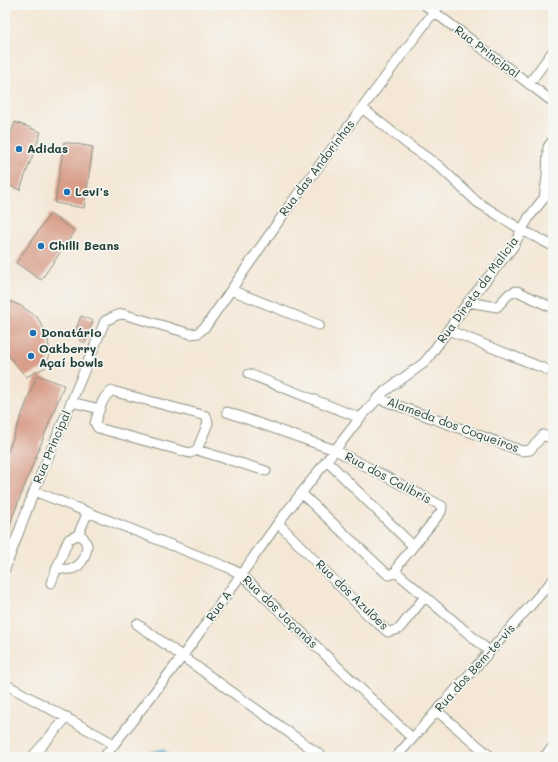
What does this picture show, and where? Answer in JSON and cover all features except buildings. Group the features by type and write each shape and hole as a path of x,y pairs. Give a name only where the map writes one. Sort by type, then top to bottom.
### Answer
{"street":[{"name":"Rua Principal","path":"426,5 437,8 553,102"},
{"name":"Rua das Andorinhas","path":"102,326 110,317 123,314 191,334 198,333 206,326 287,209 437,8"},
{"name":"Rua Principal","path":"529,84 553,51"},
{"path":"362,108 406,143 439,166 477,202 522,230 553,246"},
{"name":"Rua Direta da Malicia","path":"377,398 424,363 468,302 513,247 529,217 544,198 550,171 548,147 553,140"},
{"path":"231,290 319,325"},
{"path":"468,302 497,307 509,294 517,291 553,308"},
{"name":"Rua Principal","path":"5,569 34,491 102,326"},
{"path":"448,330 553,372"},
{"path":"249,374 360,418"},
{"path":"193,452 208,423 208,418 118,391 109,392 100,409 95,423 100,429 193,452 266,470"},
{"name":"Rua A","path":"104,757 182,657 278,522 377,398"},
{"name":"Alameda dos Coqueiros","path":"377,398 522,451 530,450 541,436 549,437"},
{"path":"71,402 100,409"},
{"name":"Rua dos Calibris","path":"227,412 335,450 442,506 441,512 413,546"},
{"path":"301,493 386,574 389,575 396,572 399,564 413,546 327,461"},
{"name":"Rua dos Jaçanãs","path":"34,491 228,567 241,574 412,738"},
{"path":"51,583 66,544 69,539 78,535 88,512"},
{"name":"Rua dos Azulões","path":"278,522 368,615 388,632 399,629 424,598"},
{"path":"57,567 70,570 75,568 82,561 87,545 83,537 78,535"},
{"path":"396,572 424,598 488,651"},
{"name":"Rua dos Bem-te-vis","path":"396,757 488,651 553,580"},
{"path":"137,624 323,757"},
{"path":"5,684 114,744"},
{"path":"437,711 492,757"},
{"path":"32,757 67,717"},
{"path":"544,757 553,747"}],"water":[{"path":"163,749 171,757 129,757"}],"place":[{"name":"Adidas","path":"19,149"},
{"name":"Levi's","path":"67,192"},
{"name":"Chilli Beans","path":"41,246"},
{"name":"Donatário","path":"33,333"},
{"name":"Oakberry Açaí bowls","path":"31,356"}]}
